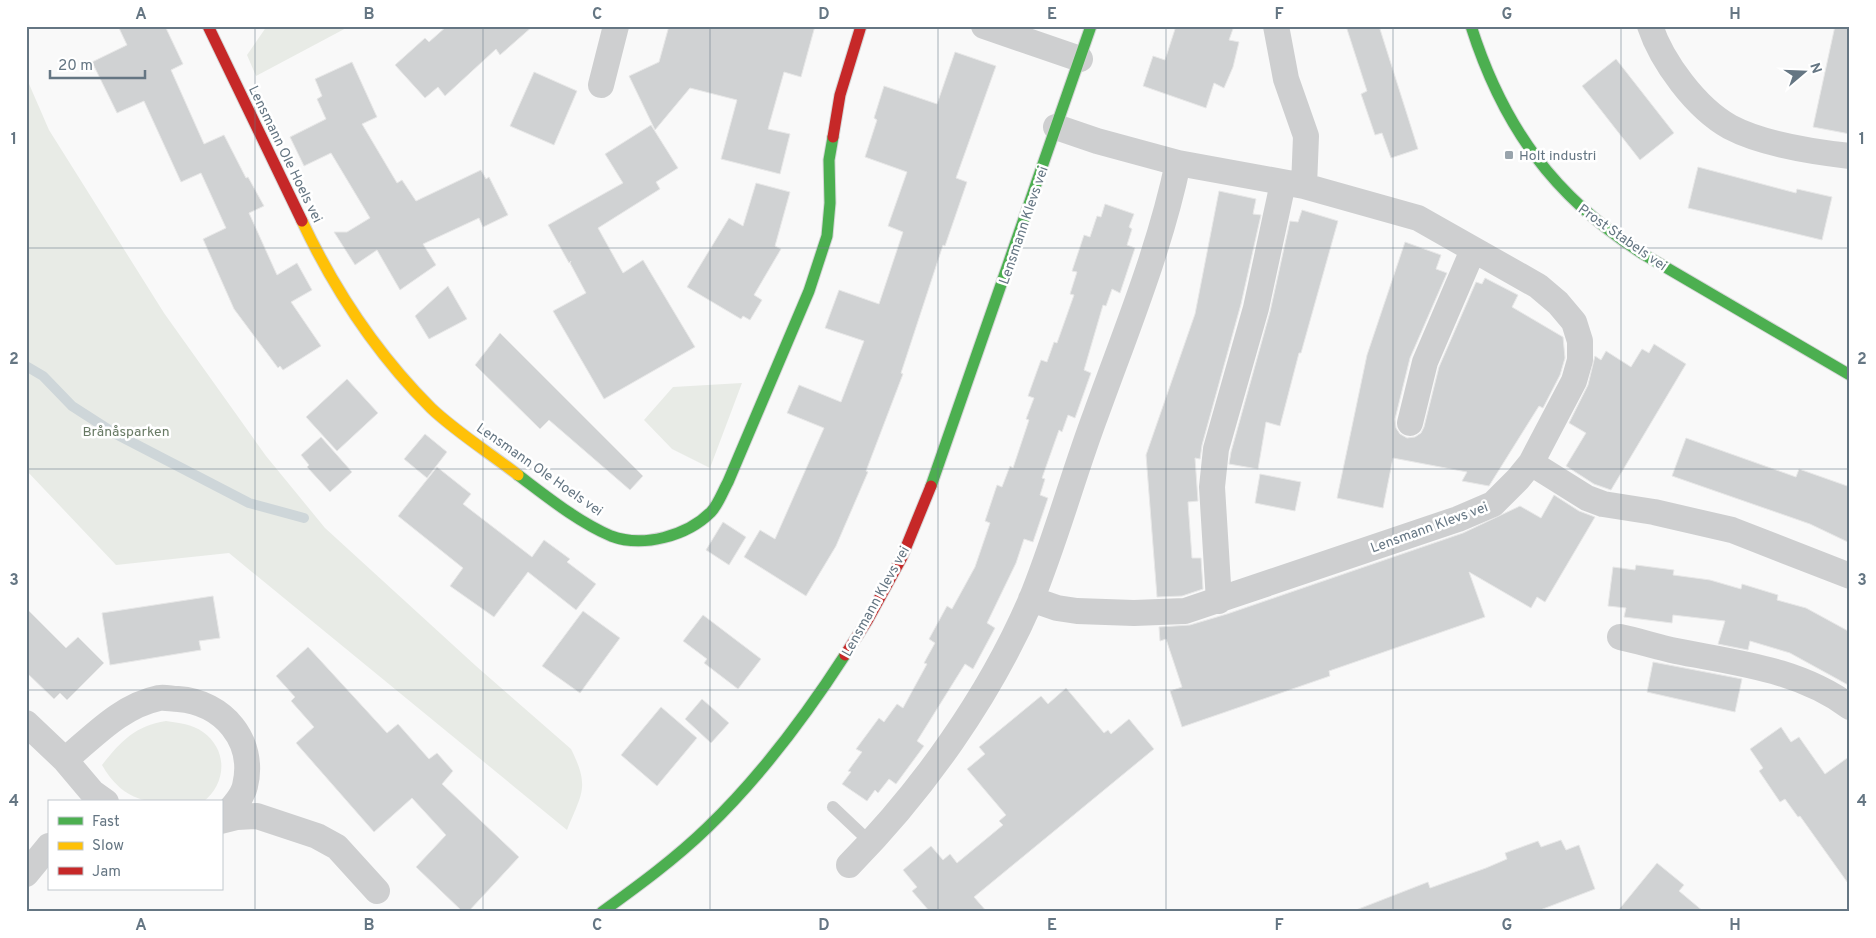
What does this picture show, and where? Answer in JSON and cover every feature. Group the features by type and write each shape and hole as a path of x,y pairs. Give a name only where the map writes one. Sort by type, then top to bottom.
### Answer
{"street":[{"name":"Lensmann Ole Hoels vei","path":"208,26 317,250 356,320 392,366 432,409 526,481 582,520 612,536 637,541 669,536 690,528 712,510 728,482 809,291 827,236 831,151 840,95 861,26"},
{"path":"601,85 616,26"},
{"path":"984,26 1080,60"},
{"name":"Lensmann Klevs vei","path":"602,912 655,873 706,829 750,783 814,703 867,621 902,557 941,462 1091,26"},
{"path":"1219,601 1212,487 1216,449 1256,308 1294,185 1306,136 1286,79 1276,26"},
{"name":"Prost Stabels vei","path":"1472,26 1486,70 1511,121 1540,164 1580,208 1640,253 1850,375"},
{"path":"1650,26 1657,47 1683,83 1712,115 1732,128 1765,139 1823,153 1850,156"},
{"name":"Lensmann Klevs vei","path":"1031,599 1056,608 1077,611 1134,613 1185,611 1458,519 1493,504 1531,463 1574,381 1580,360 1580,341 1574,322 1558,303 1538,286 1418,218 1294,185 1178,163 1097,142 1056,127"},
{"path":"849,865 897,815 977,704 1008,648 1031,599 1152,257 1170,198 1178,163"},
{"path":"1410,423 1425,362 1473,250"},
{"path":"1531,463 1587,498 1603,504 1626,510 1654,512 1732,530 1850,576"},
{"path":"1620,637 1766,668 1838,698 1850,707"},
{"path":"65,760 118,714 138,705 161,698 185,699 206,705 224,716 239,735 247,771 245,787 236,804 222,819"},
{"path":"26,723 65,760 94,798"},
{"path":"222,820 257,816 317,836 337,847 377,891"},
{"path":"26,874 48,847"}],"lane":[{"path":"833,806 871,843"}],"green space":[{"path":"267,26 350,26 256,76 247,55"},
{"name":"Brånåsparken","path":"26,77 49,130 164,313 266,456 325,528 476,666 571,749 580,772 582,790 567,830 229,553 116,565 26,470"},
{"path":"742,383 710,468 672,449 644,420 673,387"},
{"path":"166,721 185,724 199,729 211,739 217,748 220,757 220,776 217,786 205,800 146,800 134,796 123,790 112,780 102,765 122,742 137,731 155,723"}],"building":[{"path":"118,26 165,26 183,64 171,70 204,144 224,135 246,178 248,177 264,206 249,213 277,275 297,263 312,290 291,302 321,346 283,370 280,366 278,368 234,309 203,239 226,228 201,173 181,182 144,101 117,113 92,62 127,45"},
{"path":"447,26 533,26 500,55 496,49 445,96 438,87 425,98 395,65 425,38 429,42"},
{"path":"669,26 815,26 801,77 784,72 768,129 790,134 780,174 721,159 737,100 690,88 655,130 629,76 659,62"},
{"path":"1176,26 1234,26 1229,40 1239,42 1233,67 1224,88 1214,83 1206,108 1143,86 1153,56 1165,60"},
{"path":"1346,26 1379,26 1418,149 1391,158 1382,133 1375,135 1361,94 1367,91"},
{"path":"1835,26 1850,26 1850,134 1813,127"},
{"path":"955,52 996,66 956,178 967,182 945,246 943,245 901,373 903,374 866,471 868,472 836,546 806,596 744,557 760,530 775,539 824,428 787,413 799,385 841,402 864,341 825,328 839,290 879,304 903,232 888,226 907,172 865,157 877,120 874,118 884,86 937,104"},
{"path":"1616,59 1674,133 1640,160 1582,86"},
{"path":"352,62 377,117 362,124 397,183 402,180 416,201 481,170 486,179 489,177 508,215 483,227 479,218 423,244 436,265 400,290 377,250 355,265 334,232 347,232 370,218 331,153 304,166 290,137 326,119 317,99 322,96 315,79"},
{"path":"534,72 577,91 554,145 510,126"},
{"path":"651,125 678,168 656,182 660,189 598,228 623,273 643,260 695,347 604,399 553,311 586,293 570,263 571,261 569,263 548,225 623,183 605,154"},
{"path":"1698,167 1796,193 1797,189 1832,197 1822,240 1688,208"},
{"path":"756,183 790,192 775,246 781,249 754,295 762,300 750,320 743,316 741,319 687,287 729,218 743,226"},
{"path":"1219,191 1256,199 1253,214 1261,215 1241,304 1202,445 1200,459 1195,458 1198,501 1188,502 1192,558 1201,558 1203,589 1182,596 1157,597 1146,455 1195,314"},
{"path":"1105,204 1134,214 1129,227 1132,229 1127,245 1135,248 1120,293 1112,289 1106,306 1103,305 1084,370 1091,373 1075,418 1068,415 1062,432 1059,430 1042,478 1045,479 1040,495 1048,498 1033,542 1024,539 1016,563 987,623 995,628 973,669 965,664 917,741 924,746 896,784 889,779 878,793 875,790 867,801 842,784 851,772 848,771 862,752 856,749 879,718 884,722 897,704 903,708 927,664 924,663 935,643 929,639 947,606 952,609 975,567 990,523 985,521 997,485 1002,487 1010,466 1013,468 1029,420 1026,419 1034,398 1028,396 1041,360 1047,362 1054,342 1057,343 1074,295 1070,294 1077,272 1072,271 1084,235 1090,237 1097,216 1101,217"},
{"path":"1302,210 1338,221 1301,353 1299,353 1280,426 1266,422 1258,469 1229,464 1270,312 1290,221 1298,222"},
{"path":"1405,242 1441,255 1436,269 1447,273 1410,358 1395,419 1396,428 1400,434 1407,438 1415,437 1421,433 1424,427 1439,367 1476,282 1482,284 1485,278 1518,295 1512,307 1563,337 1565,358 1560,375 1543,408 1539,406 1489,486 1462,481 1467,472 1393,458 1383,508 1337,498 1367,355"},
{"path":"448,286 467,319 429,339 415,316"},
{"path":"500,333 643,476 630,490 549,420 540,429 475,365"},
{"path":"1654,344 1686,364 1611,490 1594,484 1566,466 1586,433 1569,423 1588,385 1595,356 1601,360 1606,351 1631,367 1642,349 1649,353"},
{"path":"347,379 378,413 337,451 306,417"},
{"path":"425,434 447,452 427,478 404,459"},
{"path":"321,437 352,472 330,492 307,467 309,465 301,455"},
{"path":"1686,438 1796,477 1799,469 1850,487 1850,543 1810,524 1672,476"},
{"path":"437,467 471,494 463,504 532,557 544,540 570,559 567,562 596,584 576,610 528,572 494,617 450,586 463,568 398,516"},
{"path":"1260,474 1301,482 1295,511 1255,503"},
{"path":"1554,495 1579,511 1595,517 1545,602 1537,597 1531,608 1469,572 1485,617 1329,671 1330,676 1182,727 1170,691 1182,687 1166,639 1160,641 1159,627 1190,625 1227,614 1463,533 1520,506 1541,518"},
{"path":"723,522 746,537 729,565 706,550"},
{"path":"1636,565 1674,570 1673,575 1710,580 1741,589 1742,584 1778,595 1777,600 1806,608 1850,632 1850,686 1790,653 1750,641 1748,650 1718,644 1725,621 1673,615 1672,623 1624,617 1626,608 1608,606 1613,567 1635,570"},
{"path":"213,596 220,638 199,641 201,650 110,665 102,613"},
{"path":"26,608 66,648 78,637 104,663 67,700 60,693 54,699 26,672"},
{"path":"583,611 620,638 580,693 542,666"},
{"path":"703,615 761,659 738,689 704,663 707,659 683,641"},
{"path":"308,647 387,733 398,724 429,759 437,753 453,771 442,784 519,857 468,912 463,912 416,867 446,835 412,798 374,832 296,743 314,727 291,701 295,697 276,676"},
{"path":"1653,662 1742,679 1735,712 1647,692"},
{"path":"1066,688 1104,733 1108,730 1111,734 1129,719 1154,749 974,897 987,912 930,912 912,891 917,887 903,870 931,846 943,860 950,854 957,863 1003,825 999,821 1006,815 967,769 985,754 979,747 1041,696 1048,704"},
{"path":"702,699 729,723 711,743 685,719"},
{"path":"661,707 697,738 657,786 621,755"},
{"path":"1781,727 1791,742 1799,737 1825,774 1850,756 1850,886 1800,816 1798,817 1785,799 1780,802 1759,771 1763,768 1750,749"},
{"path":"1561,840 1566,850 1579,845 1595,889 1535,912 1356,912 1356,910 1428,882 1430,888 1486,868 1507,859 1505,853 1538,841 1541,847"},
{"path":"1657,863 1684,885 1679,891 1704,912 1617,912"}],"waterway":[{"path":"26,366 43,376 72,406 114,433 249,503 304,518"}],"traffic: fast":[{"path":"931,486 1091,26"},
{"path":"1471,26 1499,96 1516,127 1558,183 1583,209 1611,232 1643,254 1850,375"},
{"path":"518,475 586,524 611,536 624,539 650,540 677,533 690,528 714,509 728,482 809,291 827,236 830,203 829,160 833,137"},
{"path":"602,912 669,861 727,808 781,746 845,655"}],"traffic: slow":[{"path":"302,221 328,272 358,320 392,365 441,417 518,475"}],"traffic: jam":[{"path":"208,26 302,221"},
{"path":"833,137 840,95 861,26"},
{"path":"845,655 867,621 902,557 931,486"}],"place":[{"name":"Holt industri","path":"1509,155"}]}
